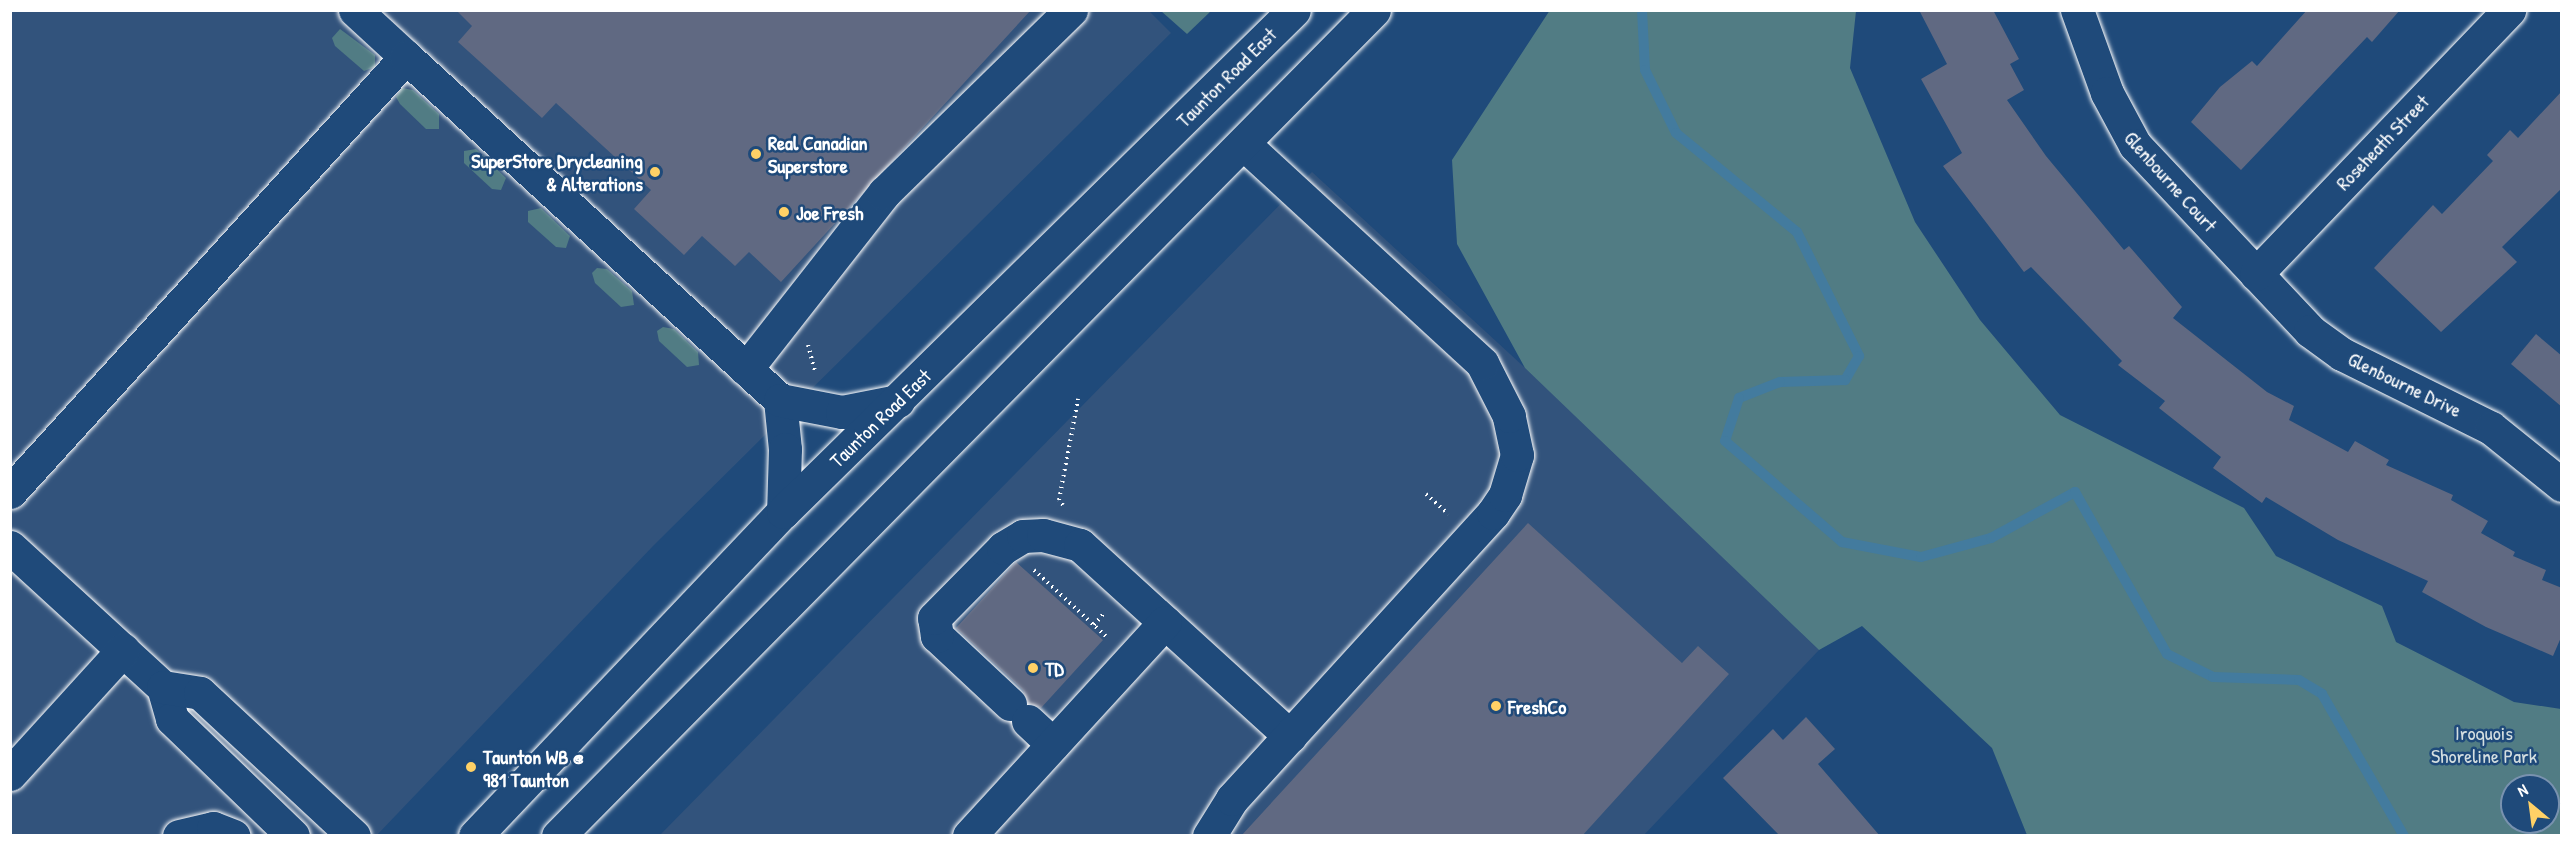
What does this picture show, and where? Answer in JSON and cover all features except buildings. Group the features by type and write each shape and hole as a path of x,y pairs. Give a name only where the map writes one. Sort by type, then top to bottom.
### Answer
{"main road":[{"path":"355,10 780,400 842,412 898,401"},
{"path":"746,369 884,193 1071,10"},
{"name":"Taunton Road East","path":"475,836 783,512 1294,10"},
{"path":"558,836 910,476 1244,144 1374,10"},
{"name":"Glenbourne Court","path":"2077,10 2107,93 2135,145 2256,274"},
{"name":"Roseheath Street","path":"2256,274 2509,10"},
{"path":"10,492 406,57"},
{"path":"1209,836 1227,805 1493,513 1513,474 1516,443 1502,398 1470,350 1244,144"},
{"name":"Glenbourne Drive","path":"2256,274 2324,342 2470,416 2562,485"},
{"path":"780,400 785,449 783,512"},
{"path":"1053,744 937,636 934,618 1013,541 1043,535 1080,545 1290,736"},
{"path":"10,547 163,687 172,719 293,836"},
{"path":"969,836 1165,622"},
{"path":"10,774 123,650"},
{"path":"163,687 200,693 354,836"},
{"path":"179,836 213,828 234,836"}],"path":[{"path":"811,335 808,357 817,375"},
{"path":"1066,508 1059,500 1078,399"},
{"path":"1426,494 1455,516"},
{"path":"1026,563 1113,642"},
{"path":"1094,625 1097,620"}],"shaded area":[{"path":"1148,10 1171,33 654,545 377,835 11,836 10,11"},
{"path":"1312,172 1586,424 1819,650 1644,835 659,836"}],"green space":[{"name":"Iroquois Shoreline Park","path":"1550,10 1856,11 1850,68 1915,222 1980,320 2060,415 2244,508 2276,556 2382,606 2396,642 2514,702 2561,709 2561,835 2027,835 1992,748 1862,626 1819,650 1525,368 1457,244 1452,160"},
{"path":"1161,11 1211,11 1187,34"},
{"path":"340,29 375,55 375,67 364,71 335,46 332,38"},
{"path":"402,88 413,90 439,114 439,129 426,129 400,104 396,97"},
{"path":"476,149 506,178 501,190 492,189 464,163 464,151"},
{"path":"541,208 570,236 566,248 556,247 528,222 528,211"},
{"path":"597,268 607,269 632,291 634,305 621,307 595,283 592,273"},
{"path":"663,327 674,329 698,352 699,365 687,367 659,341 657,331"}],"waterway":[{"path":"1642,10 1645,70 1676,133 1797,232 1859,356 1845,380 1780,382 1739,398 1725,441 1842,542 1921,557 1991,538 2075,492 2167,654 2213,677 2299,680 2322,694 2404,836"}],"place":[{"name":"Real Canadian Superstore","path":"756,154"},
{"name":"SuperStore Drycleaning & Alterations","path":"655,172"},
{"name":"Joe Fresh","path":"784,212"},
{"name":"TD","path":"1033,668"},
{"name":"FreshCo","path":"1496,706"},
{"name":"Taunton WB @ 981 Taunton","path":"471,767"}]}
